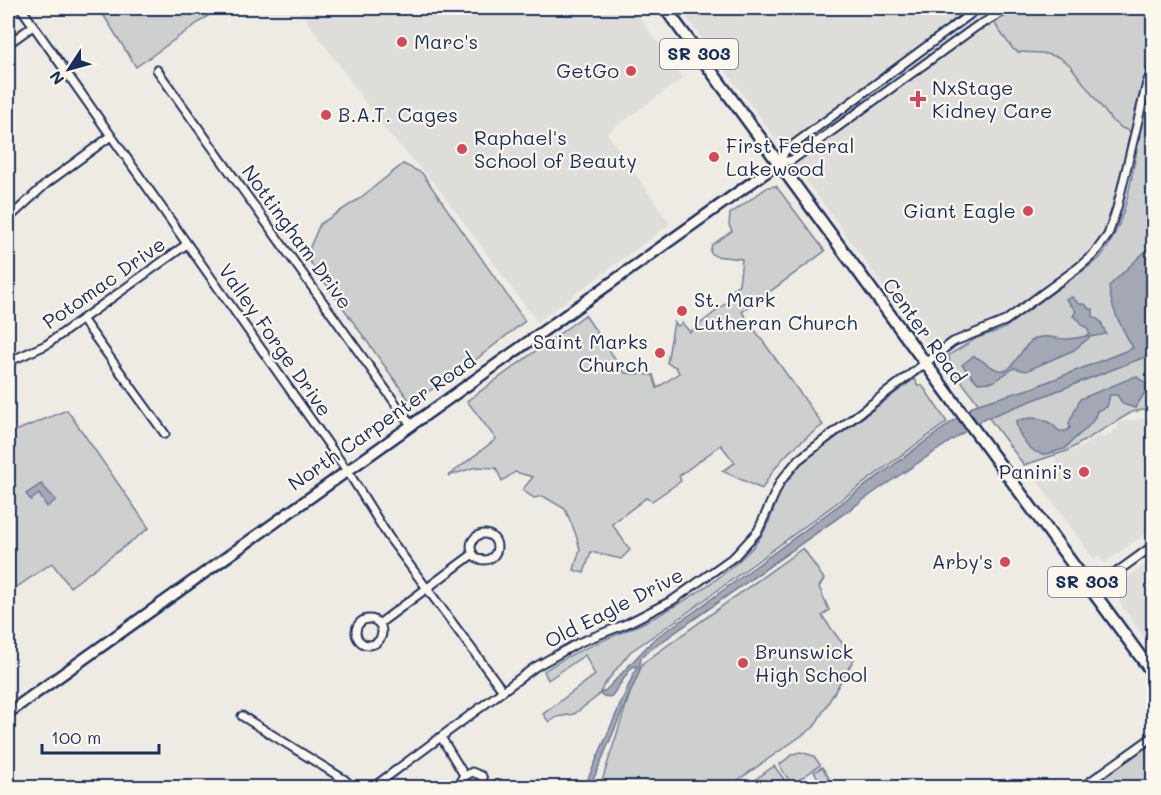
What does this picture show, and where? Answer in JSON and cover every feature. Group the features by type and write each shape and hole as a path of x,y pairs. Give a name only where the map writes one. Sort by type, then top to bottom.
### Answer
{"main road":[{"name":"Center Road","path":"665,8 1154,675"}],"street":[{"name":"Valley Forge Drive","path":"21,8 346,470 388,536 502,691"},
{"path":"780,163 789,147 976,8"},
{"path":"780,163 792,160 977,26 987,22 1003,10 1013,8"},
{"path":"8,44 33,26"},
{"name":"Old Eagle Drive","path":"372,788 502,691 556,655 673,600 735,556 758,531 780,482 798,460 953,342 1005,321 1094,254 1108,235 1117,208 1146,83 1154,66"},
{"name":"Nottingham Drive","path":"157,70 411,424"},
{"path":"8,219 47,183 111,136"},
{"name":"North Carpenter Road","path":"8,713 780,163"},
{"name":"Potomac Drive","path":"8,363 46,345 187,244"},
{"path":"82,319 165,434"},
{"path":"1092,590 1154,545"},
{"path":"380,623 473,554"},
{"path":"242,716 345,780 354,788"},
{"path":"1081,788 1154,736"},
{"path":"441,737 464,775"},
{"path":"460,788 464,775 472,772 479,774 484,780 485,788"}],"shaded area":[{"path":"99,8 219,8 136,67"},
{"path":"298,8 633,8 683,78 607,133 670,224 537,322 435,184 386,131"},
{"path":"680,8 987,8 1018,52 1042,53 1058,57 1070,65 1112,121 1133,133 1108,235 1079,267 1005,321 968,336 938,354 920,336"},
{"path":"987,8 1153,8 1153,408 1132,412 1067,451 1024,465 950,366 949,355 977,338 1003,329 1099,259 1108,246 1122,216 1140,135 1112,121 1070,65 1058,57 1042,53 1018,52 1013,49 998,29"},
{"path":"403,164 422,173 525,321 469,365 411,403 306,256 320,224 359,199"},
{"path":"776,186 825,251 742,312 823,425 788,453 762,489 722,471 735,463 721,445 679,476 681,481 652,501 646,498 612,524 630,550 621,559 591,552 584,573 574,570 580,549 565,509 543,496 534,498 522,490 533,477 515,472 502,481 496,468 476,467 448,476 496,439 467,401 585,315 625,373 653,375 657,388 679,373 676,367 667,363 674,322 678,326 682,323 690,332 731,299 734,288 739,284 742,259 715,256 710,252 712,245 732,231 729,225 730,214 768,187"},
{"path":"1153,244 1153,354 984,419 879,489 646,653 641,658 639,672 590,787 584,788 637,666 632,667 611,697 602,696 600,693 606,690 654,639 975,405 1032,388 1133,348 1115,311 1109,286"},
{"path":"1072,297 1079,304 1085,304 1089,309 1093,309 1093,316 1101,322 1106,334 1090,337 1074,350 1026,371 1014,368 993,382 978,383 962,365 973,356 997,370 1007,370 1034,339 1046,337 1069,339 1090,335 1087,328 1073,316 1076,311 1066,299"},
{"path":"1136,376 1149,386 1135,408 1123,404 1117,395 1110,395 1107,407 1097,411 1088,427 1065,449 1040,454 1030,448 1019,432 1016,421 1028,418 1045,420 1059,431 1066,431 1070,428 1069,423 1080,399"},
{"path":"916,380 917,385 922,385 947,422 630,652 598,696 574,714 557,717 549,722 543,714 595,675 585,655 548,680 544,671 571,655 659,615 715,580 759,540 772,515 779,492 802,463"},
{"path":"67,410 149,528 70,587 52,563 8,593 8,434"},
{"path":"1153,417 1153,516 1146,522 1151,530 1104,563 1099,556 1094,559 1037,481 1059,472 1054,457 1081,447 1098,435 1104,438 1118,428 1118,422"},
{"path":"41,484 56,500 47,507 39,494 31,500 26,494"},
{"name":"Brunswick High School","path":"803,548 824,579 819,587 829,610 822,616 854,659 814,727 728,787 600,787 630,693 643,663"},
{"path":"1153,559 1153,650 1121,605 1117,594 1122,581"},
{"path":"1153,742 1153,787 1133,784 1117,787 1114,783 1106,787 1090,787"},
{"path":"800,752 814,756 820,765 792,785 779,765 793,754"},
{"path":"774,766 790,787 746,786"},
{"path":"822,767 829,778 822,784 814,772"}],"place":[{"name":"Marc's","path":"402,42"},
{"name":"GetGo","path":"631,71"},
{"name":"NxStage Kidney Care","path":"918,99"},
{"name":"B.A.T. Cages","path":"326,115"},
{"name":"Raphael's School of Beauty","path":"462,149"},
{"name":"First Federal Lakewood","path":"714,157"},
{"name":"Giant Eagle","path":"1028,211"},
{"name":"St. Mark Lutheran Church","path":"682,311"},
{"name":"Saint Marks Church","path":"660,353"},
{"name":"Panini's","path":"1084,472"},
{"name":"Arby's","path":"1005,562"},
{"name":"Brunswick High School","path":"743,663"}]}
